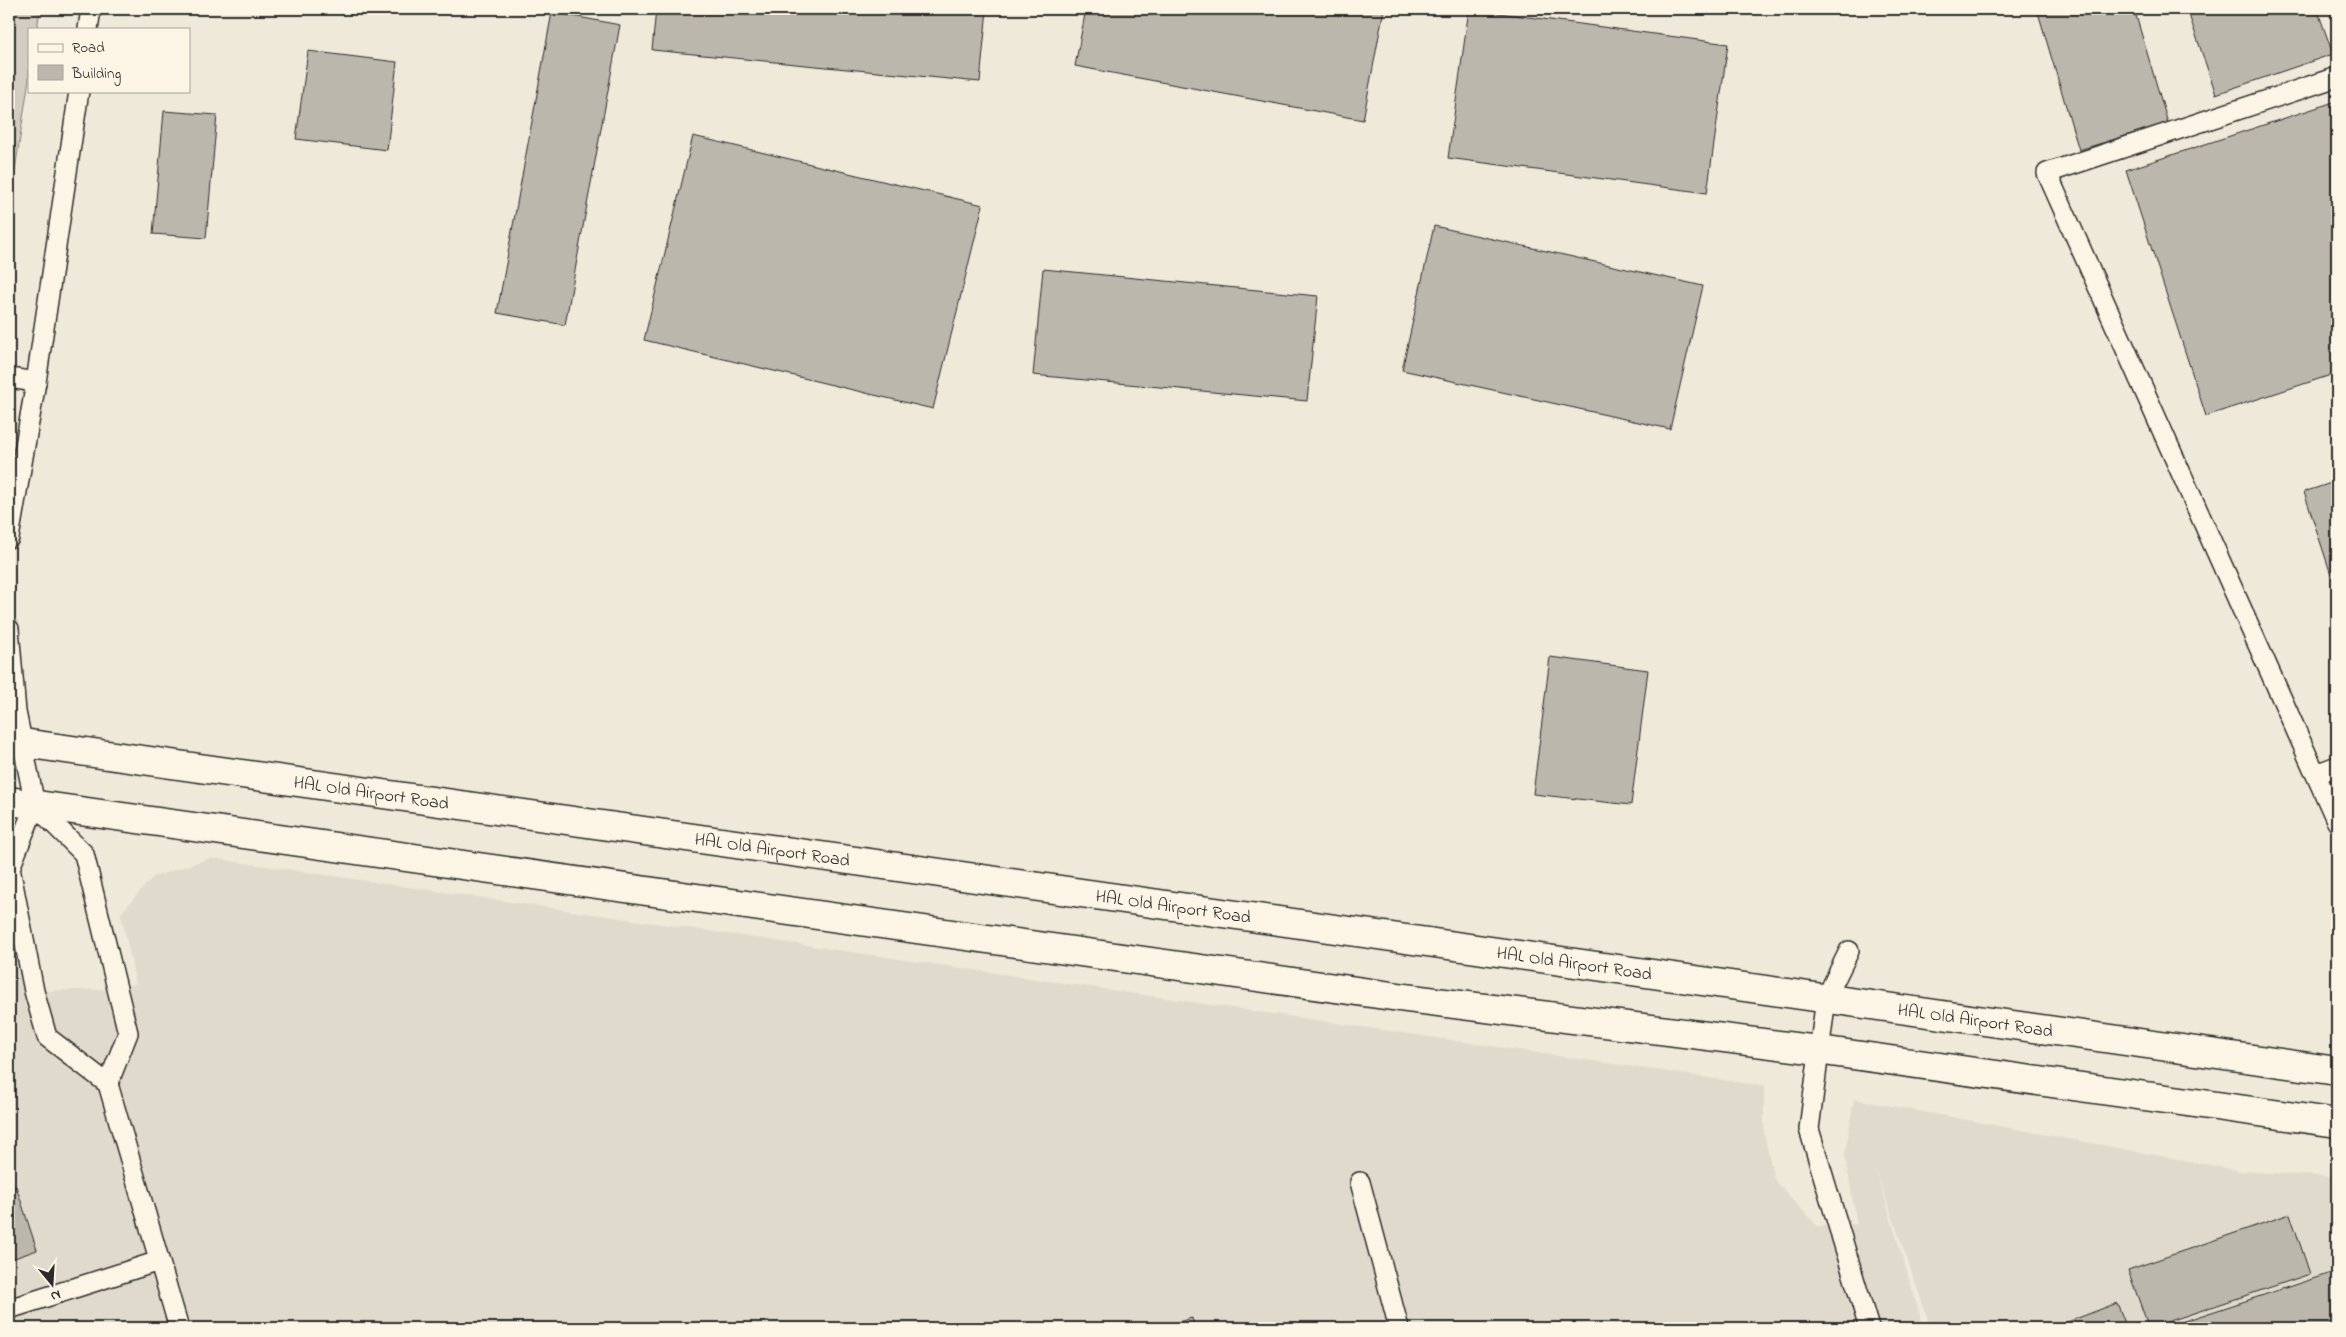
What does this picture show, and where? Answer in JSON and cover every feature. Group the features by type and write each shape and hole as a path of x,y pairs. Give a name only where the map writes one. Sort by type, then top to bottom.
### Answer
{"main road":[{"name":"HAL Old Airport Road","path":"15,742 2337,1071"},
{"path":"22,803 1406,998 1818,1050 2337,1123"}],"lane":[{"path":"88,28 91,9"},
{"path":"2337,77 2047,173 2337,822"},
{"path":"9,538 36,382 79,92"},
{"path":"9,378 36,382"},
{"path":"9,628 16,712 15,742 22,803 10,868 37,1000 46,1037 108,1084 179,1328"},
{"path":"2316,774 2337,766"},
{"path":"22,803 84,854 128,1034 108,1084"},
{"path":"1849,951 1826,998 1809,1129 1869,1328"},
{"path":"1360,1182 1399,1328"},
{"path":"9,1309 159,1261"}],"shaded area":[{"path":"9,9 40,9 37,28 28,28 28,86 9,209"},
{"path":"211,858 1764,1086 1764,1133 1774,1179 1817,1226 1857,1224 1845,1155 1854,1099 2241,1171 2337,1177 2337,1328 1931,1328 1876,1170 1924,1328 9,1328 9,947 34,991 116,989 136,984 121,913 153,877"}],"building":[{"path":"656,9 987,9 980,82 652,50"},
{"path":"1086,9 1384,9 1363,120 1075,66"},
{"path":"1469,9 1728,44 1707,193 1448,158"},
{"path":"2037,9 2134,9 2168,123 2079,150"},
{"path":"2187,9 2317,9 2333,54 2216,94"},
{"path":"2329,9 2337,9 2337,35"},
{"path":"552,12 620,25 565,325 497,313"},
{"path":"308,51 397,62 387,150 296,139"},
{"path":"2337,101 2337,373 2206,416 2126,170"},
{"path":"164,111 217,115 206,238 153,234"},
{"path":"693,136 983,205 933,409 644,340"},
{"path":"1434,226 1703,286 1670,429 1402,370"},
{"path":"1043,269 1318,296 1307,401 1033,375"},
{"path":"2337,481 2337,593 2304,492"},
{"path":"1550,657 1648,670 1631,805 1533,794"},
{"path":"16,1186 37,1250 9,1260 9,1188"},
{"path":"2290,1214 2310,1274 2149,1328 2128,1270"},
{"path":"2337,1271 2337,1328 2169,1328 2169,1326"},
{"path":"2117,1303 2127,1328 2052,1328"},
{"path":"1192,1318 1195,1328 1159,1328"}]}
